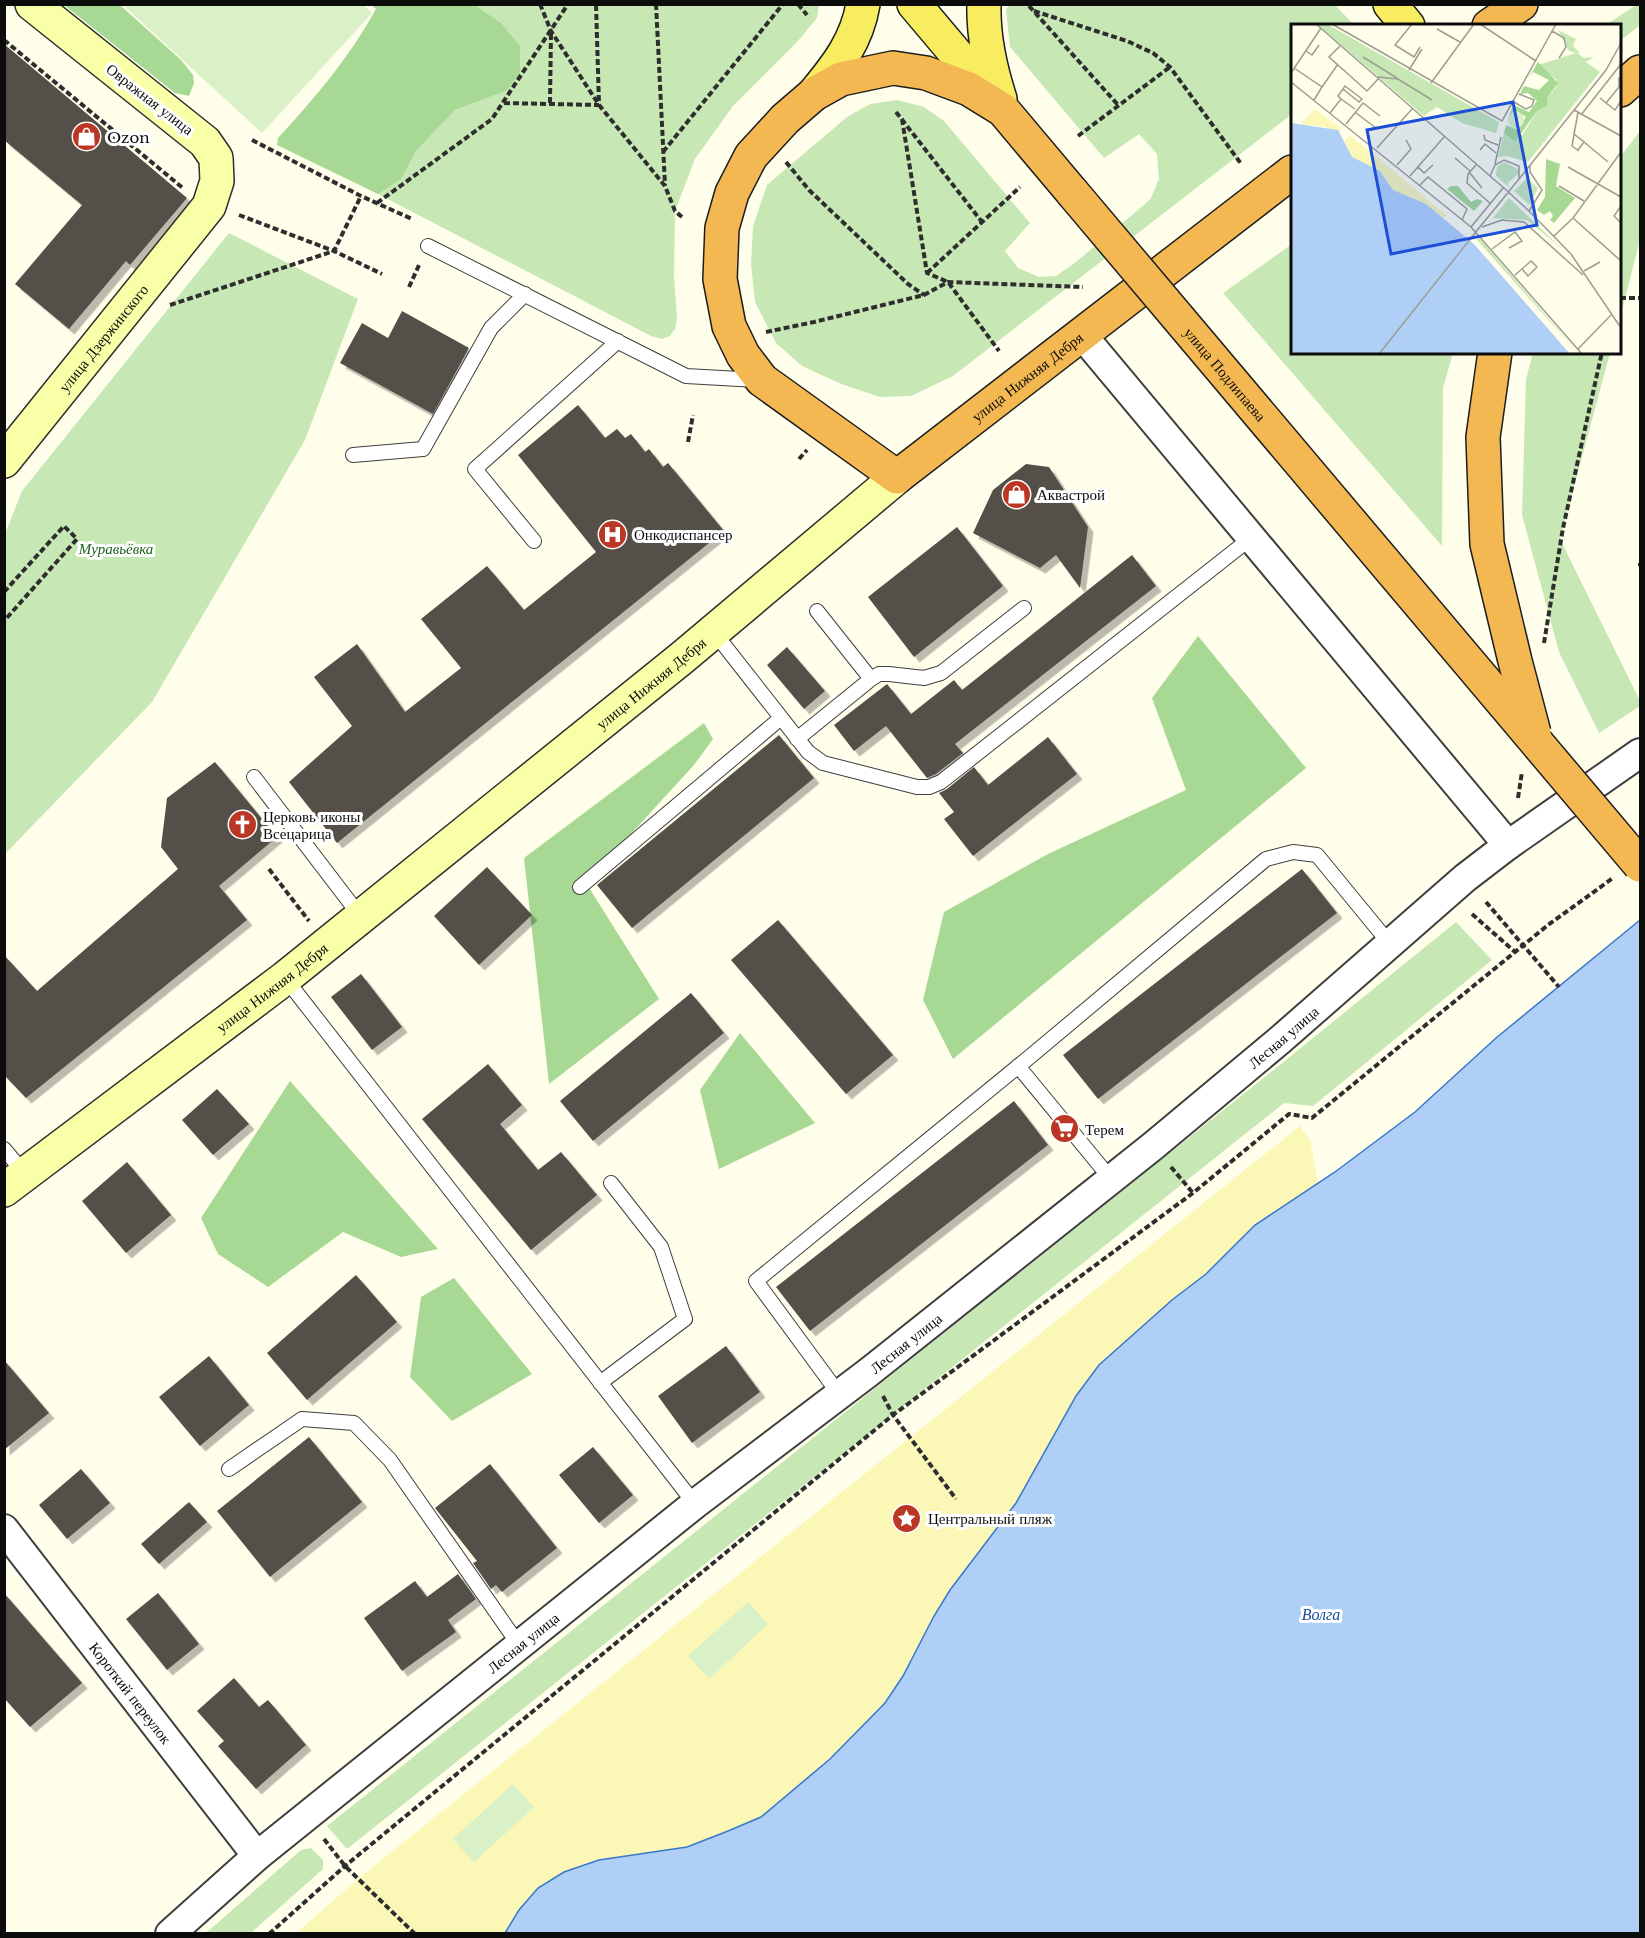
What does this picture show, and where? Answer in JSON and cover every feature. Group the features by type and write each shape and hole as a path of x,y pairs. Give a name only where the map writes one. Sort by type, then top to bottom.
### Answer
{"highway":[{"path":"1492,24 1521,4"},
{"path":"897,477 762,380 743,355 729,326 720,279 722,228 732,193 751,156 785,119 814,94 841,80 893,68 926,73 969,89 1003,110"},
{"path":"1621,89 1641,72"},
{"name":"улица Подлипаева","path":"1003,110 1530,753 1631,868"},
{"name":"улица Нижняя Дебря","path":"897,477 1291,174"},
{"path":"1494,354 1483,437 1487,544 1515,661 1530,753"}],"main road":[{"name":"Овражная улица","path":"32,4 205,142 216,158 217,181 209,206 200,217"},
{"path":"814,94 833,71 855,35 863,4"},
{"name":"улица Подлипаева","path":"914,4 1003,110"},
{"path":"984,4 983,27 991,69 1003,110"},
{"path":"1390,4 1406,24"},
{"name":"улица Дзержинского","path":"4,461 200,217"},
{"name":"улица Нижняя Дебря","path":"15,1182 285,978 713,631 897,477"}],"street":[{"path":"1082,335 1508,846"},
{"name":"Лесная улица","path":"170,1934 257,1856 695,1504 839,1394 1111,1179 1280,1040 1465,878 1641,753"},
{"name":"Короткий переулок","path":"4,1529 257,1856"}],"lane":[{"path":"428,246 686,376 762,380"},
{"path":"353,455 423,449 491,328 525,294"},
{"path":"534,541 475,469 618,341"},
{"path":"713,631 797,739 808,752 823,763 917,787 929,787 941,782 1251,538"},
{"path":"797,739 879,675 924,678 941,673 1024,608"},
{"path":"817,611 872,679"},
{"path":"580,887 781,718"},
{"path":"254,777 361,917"},
{"path":"839,1394 756,1281 1266,859 1293,852 1317,855 1390,944"},
{"path":"285,978 695,1504"},
{"path":"1018,1066 1111,1179"},
{"path":"4,1149 15,1182"},
{"path":"600,1383 685,1319 661,1247 611,1183"},
{"path":"229,1469 302,1419 354,1423 390,1460 519,1646"}],"path":[{"path":"540,4 552,31 599,105 665,186 675,211 683,218"},
{"path":"377,203 492,119 568,4"},
{"path":"596,4 599,105"},
{"path":"656,4 665,186"},
{"path":"663,152 783,4"},
{"path":"798,4 807,15"},
{"path":"1029,6 1119,106"},
{"path":"1034,11 1127,41 1153,53 1170,67 1242,165"},
{"path":"550,103 552,31"},
{"path":"4,40 179,184"},
{"path":"1078,136 1170,67"},
{"path":"503,103 599,105"},
{"path":"896,112 982,222"},
{"path":"902,119 927,273"},
{"path":"252,140 361,196 412,219"},
{"path":"786,161 809,190 908,284 924,295"},
{"path":"927,273 1020,187"},
{"path":"160,308 334,251 361,196"},
{"path":"236,214 334,251 382,274"},
{"path":"927,273 948,282 1083,287"},
{"path":"762,333 924,295 948,282"},
{"path":"948,282 999,351"},
{"path":"1621,298 1641,298"},
{"path":"1544,645 1563,528 1602,354"},
{"path":"688,442 693,415"},
{"path":"4,592 64,526 77,539 4,621"},
{"path":"1518,798 1530,753"},
{"path":"269,1934 345,1866 893,1414 1193,1193 1289,1114 1312,1118 1548,926 1631,868"},
{"path":"269,869 310,922"},
{"path":"1486,902 1559,987"},
{"path":"1472,914 1515,952"},
{"path":"1166,1161 1193,1193"},
{"path":"879,1389 893,1414 956,1499"},
{"path":"321,1835 345,1866 415,1934"}],"green space":[{"path":"64,5 120,5 181,60 193,75 194,83 189,96 175,93"},
{"path":"123,5 363,5 372,13 262,133"},
{"path":"371,5 475,5 501,23 520,46 520,73 506,91 455,110 416,151 401,179 378,194 277,145 278,138 318,93 366,27 376,9"},
{"path":"475,5 819,5 817,18 797,42 733,106 695,159 675,211 674,277 677,319 675,329 670,336 662,339 651,336 378,194 400,179 416,151 455,110 506,91 501,23"},
{"path":"1009,5 1335,5 1353,24 1291,24 1291,115 953,376 911,396 880,397 841,384 802,366 776,343 755,302 751,264 753,226 767,185 847,117 870,104 897,100 924,107 944,121 1030,223 1005,251 1018,268 1039,277 1056,276 1076,262 1151,198 1159,179 1157,154 1139,134 1104,158 1010,47 1006,10"},
{"path":"1636,5 1640,5 1640,25 1621,40 1621,24 1608,24"},
{"path":"1640,131 1640,240 1621,314 1621,156"},
{"name":"Муравьёвка","path":"229,233 358,299 305,440 152,702 5,854 5,534 22,491"},
{"path":"1291,245 1291,354 1453,354 1443,388 1442,546 1223,293"},
{"path":"1533,354 1610,354 1560,539 1640,701 1640,706 1599,733 1559,652 1522,515 1526,379"},
{"path":"1198,636 1306,768 953,1059 923,1000 944,912 1048,854 1186,790 1152,698"},
{"path":"704,723 713,739 694,765 586,883 659,999 549,1084 524,858"},
{"path":"1456,922 1492,960 1313,1106 1284,1103 347,1849 327,1826 1281,1064"},
{"path":"740,1033 815,1123 719,1169 700,1090"},
{"path":"290,1081 438,1249 401,1257 343,1232 268,1287 218,1254 201,1218"},
{"path":"454,1278 532,1374 452,1421 410,1377 421,1297"},
{"path":"748,1602 768,1624 709,1679 688,1656"},
{"path":"513,1784 534,1807 474,1862 453,1839"},
{"path":"311,1848 323,1860 323,1869 251,1933 206,1933 301,1850"}],"sand":[{"name":"Центральный пляж","path":"1300,1126 1310,1140 1318,1183 1255,1225 1206,1274 1172,1300 1099,1365 1076,1396 1016,1503 950,1590 885,1703 830,1759 761,1817 687,1847 599,1860 519,1910 505,1933 295,1934 365,1873"}],"water":[{"name":"Волга","path":"1640,920 1640,1933 505,1933 519,1910 538,1888 564,1872 599,1860 687,1847 761,1817 830,1759 885,1703 903,1676 950,1590 1016,1503 1076,1396 1099,1365 1172,1300 1206,1274 1255,1225 1335,1172 1415,1112 1496,1038"}],"building":[{"path":"4,44 187,198 130,265 126,261 69,329 15,284 82,205 4,140"},
{"path":"402,311 469,348 433,414 340,363 362,323 388,338"},
{"path":"578,405 605,438 617,429 625,438 631,434 645,452 649,449 663,467 668,463 724,531 337,843 289,782 352,726 314,677 357,644 405,712 461,668 421,619 487,566 524,610 596,552 518,455"},
{"path":"1026,464 1049,467 1088,527 1080,588 1056,555 1040,568 973,533 993,490"},
{"path":"957,527 1003,586 914,657 868,597"},
{"path":"1132,555 1156,586 955,744 963,753 936,774 927,778 886,726 854,751 834,725 887,684 911,714 954,680 962,690"},
{"path":"787,647 825,691 804,709 767,665"},
{"path":"779,735 814,778 632,928 597,885"},
{"path":"1048,737 1077,774 973,856 944,819 954,812 939,793 974,767 988,785"},
{"path":"215,762 277,837 219,886 247,920 26,1098 4,1075 4,955 37,991 178,869 161,847 167,798"},
{"path":"487,867 532,915 479,965 434,916"},
{"path":"1302,869 1337,913 1098,1099 1063,1055"},
{"path":"778,920 893,1055 846,1094 731,960"},
{"path":"361,974 402,1027 372,1050 331,997"},
{"path":"691,993 724,1033 593,1141 560,1101"},
{"path":"488,1064 522,1105 500,1124 538,1170 561,1152 597,1195 531,1250 422,1119"},
{"path":"217,1089 249,1124 213,1155 182,1120"},
{"path":"1014,1101 1048,1145 810,1331 776,1287"},
{"path":"127,1162 171,1215 126,1253 82,1201"},
{"path":"356,1275 397,1322 307,1400 267,1353"},
{"path":"726,1346 760,1392 692,1443 658,1396"},
{"path":"209,1356 249,1405 200,1446 159,1397"},
{"path":"4,1360 49,1413 4,1450"},
{"path":"309,1437 362,1502 270,1577 217,1511"},
{"path":"593,1447 633,1495 599,1523 559,1475"},
{"path":"490,1464 557,1548 502,1592 496,1585 491,1589 473,1563 477,1561 435,1508"},
{"path":"81,1469 110,1503 67,1539 39,1505"},
{"path":"189,1502 207,1522 159,1564 141,1544"},
{"path":"458,1574 476,1599 448,1620 456,1632 402,1671 364,1618 415,1581 427,1597"},
{"path":"4,1593 82,1683 30,1727 4,1698"},
{"path":"158,1593 199,1644 167,1670 126,1619"},
{"path":"234,1678 259,1707 268,1700 306,1745 256,1789 218,1746 224,1741 197,1711"}],"place":[{"name":"Ozon","path":"86,137"},
{"name":"Аквастрой","path":"1016,494"},
{"name":"Онкодиспансер","path":"613,534"},
{"name":"Церковь иконы Всецарица","path":"242,825"},
{"name":"Терем","path":"1064,1129"},
{"name":"Центральный пляж","path":"907,1518"}]}
